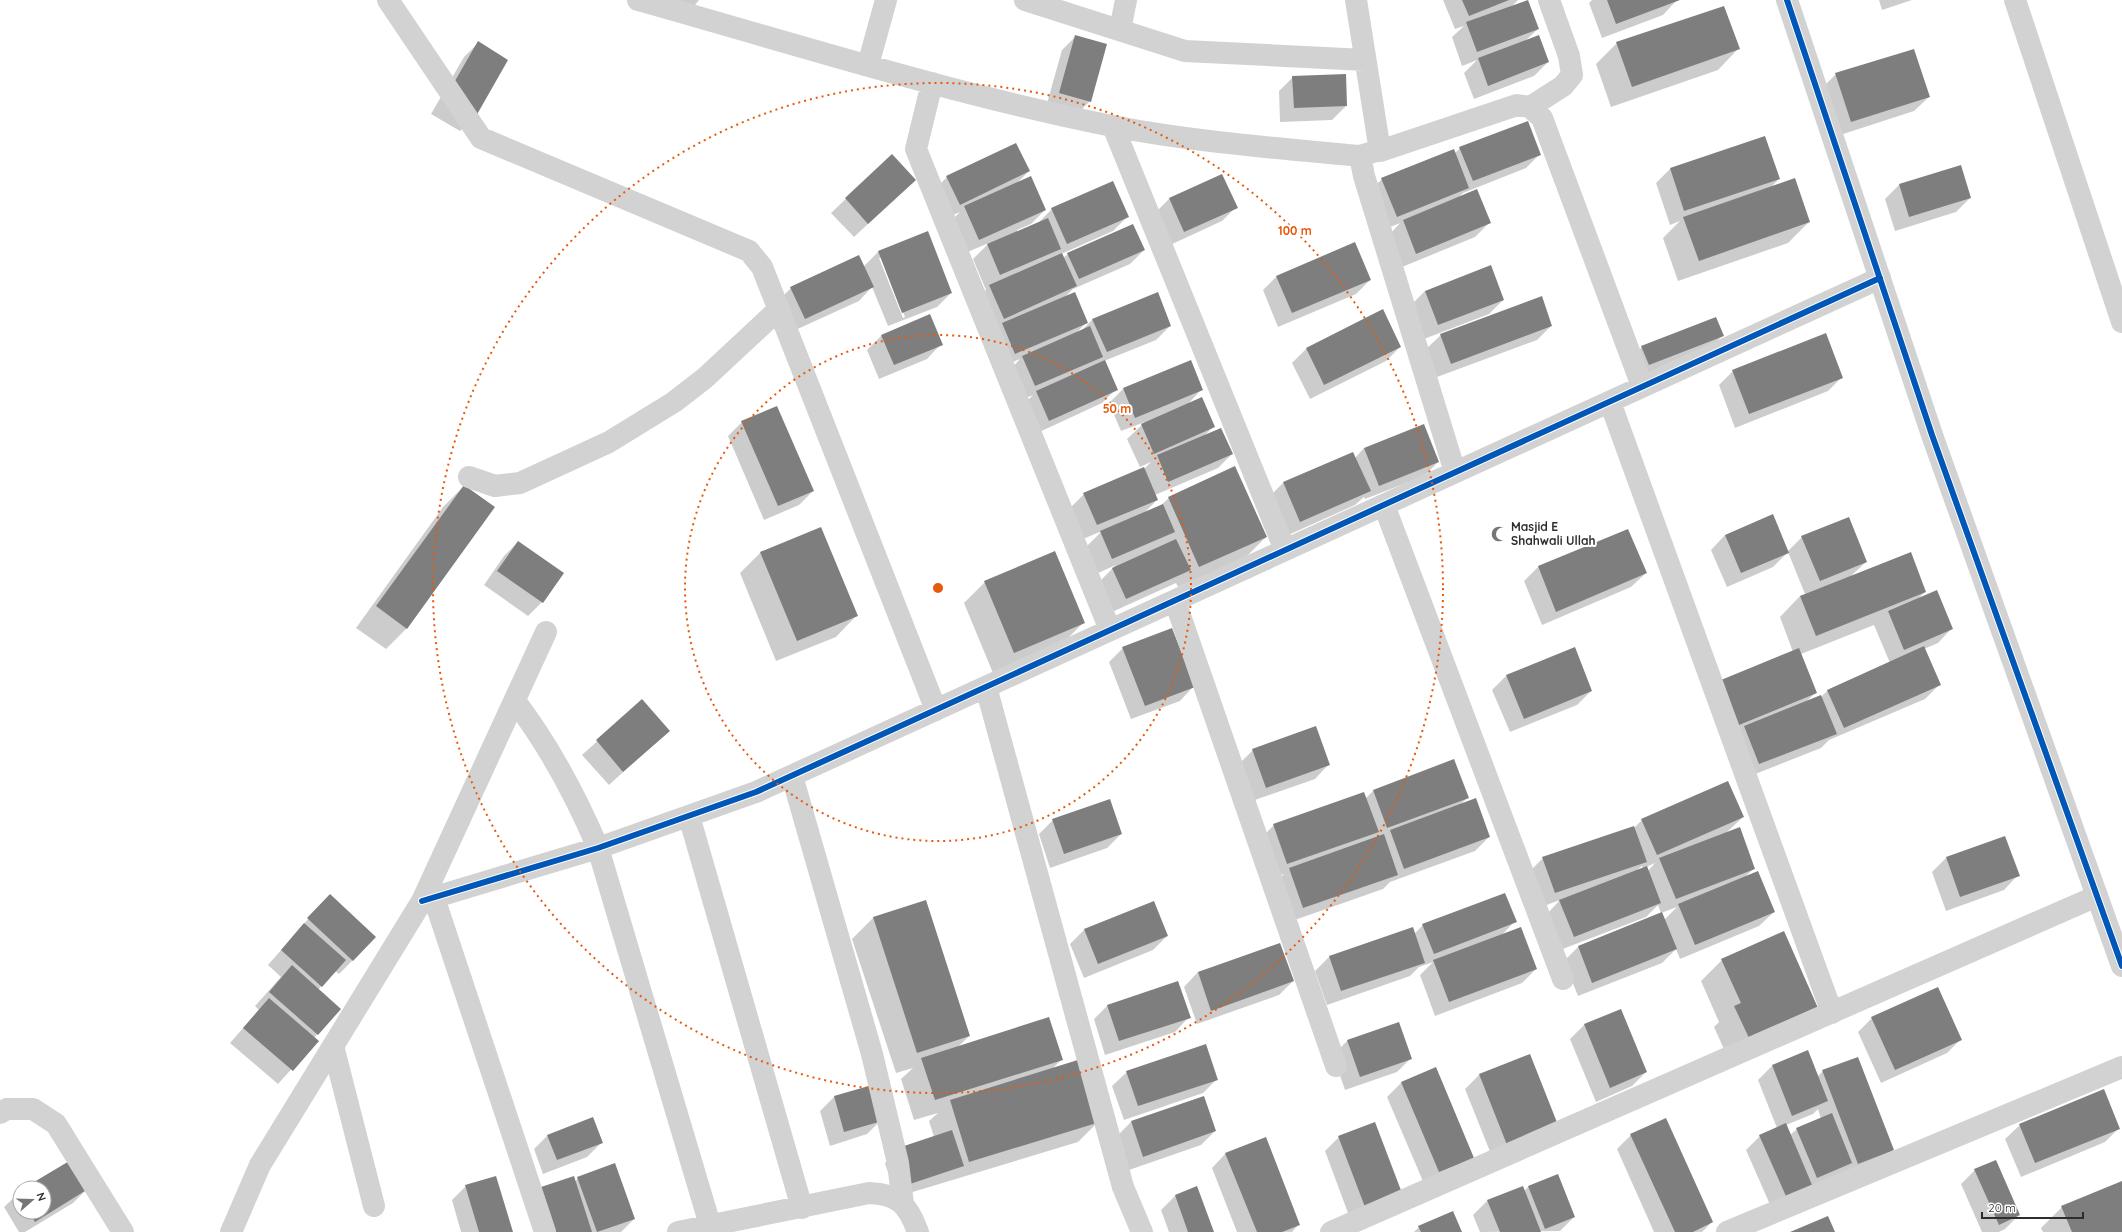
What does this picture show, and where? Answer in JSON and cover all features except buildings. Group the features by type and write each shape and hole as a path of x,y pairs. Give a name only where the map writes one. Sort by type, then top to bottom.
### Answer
{"street":[{"path":"388,0 482,138 749,251 762,267 936,710"},
{"path":"638,0 932,83 1113,126 1214,142 1370,153 1517,105 1530,106 1563,86 1572,75 1569,56 1549,0"},
{"path":"868,64 886,0"},
{"path":"1025,0 1185,51 1365,60"},
{"path":"1120,30 1126,0"},
{"path":"1356,0 1365,60 1370,153 1364,176 1455,472"},
{"path":"1787,0 1932,435 2122,966"},
{"path":"2015,0 2122,322"},
{"path":"932,83 916,149 1110,630"},
{"path":"1530,106 1542,118 1642,386"},
{"path":"1113,126 1285,550"},
{"path":"428,900 598,848 756,792 1880,278"},
{"path":"469,477 495,486 520,483 609,442 668,406 705,378 778,309"},
{"path":"1610,402 1832,1013"},
{"path":"1384,504 1563,979"},
{"path":"1175,600 1336,1066"},
{"path":"231,1232 260,1165 333,1046 428,900 546,632"},
{"path":"986,687 1123,1187 1142,1232"},
{"path":"515,700 545,744 581,809 598,848 710,1225"},
{"path":"792,776 872,1054 898,1163 903,1204"},
{"path":"690,816 802,1208"},
{"path":"1331,1232 2097,896"},
{"path":"428,900 544,1232"},
{"path":"333,1046 374,1206"},
{"path":"1728,1232 2122,1067"},
{"path":"0,1113 8,1109 33,1109 56,1124 123,1232"},
{"path":"678,1232 802,1208 869,1193 886,1194 903,1204 913,1219 918,1232"}],"cycle path":[{"path":"1787,0 1932,435 2122,966"},
{"path":"422,901 598,848 756,792 1880,278"}],"place":[{"name":"Masjid E Shahwali Ullah","path":"1499,534"}]}
